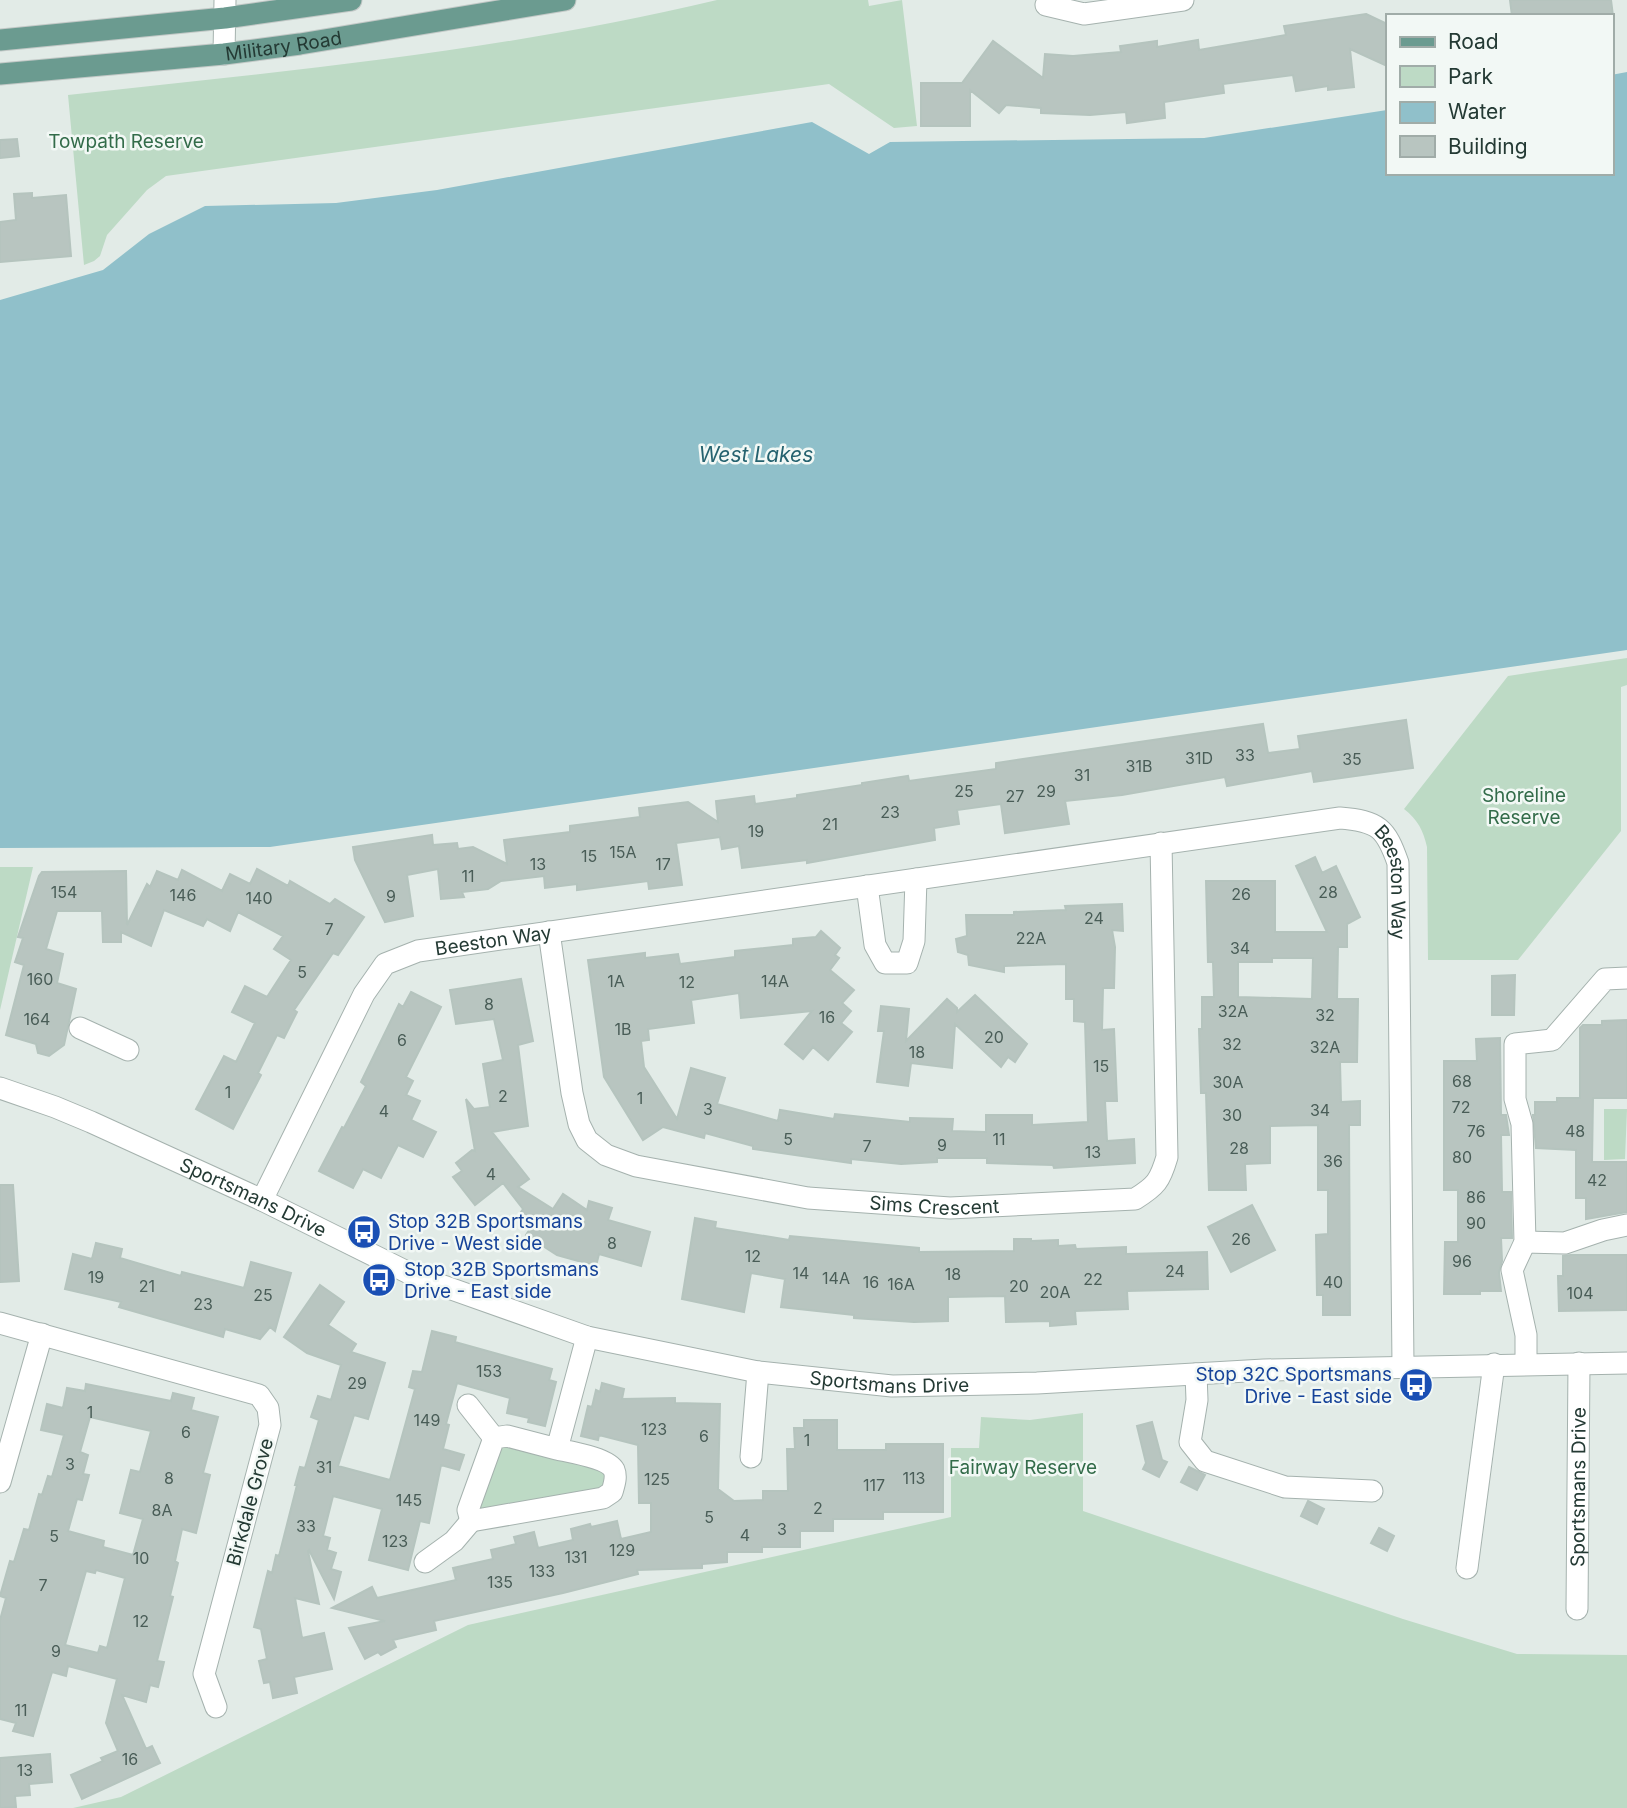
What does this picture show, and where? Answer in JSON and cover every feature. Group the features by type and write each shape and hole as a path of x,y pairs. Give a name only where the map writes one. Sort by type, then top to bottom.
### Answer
{"main road":[{"name":"Military Road","path":"0,40 225,9 351,0"},
{"name":"Military Road","path":"0,74 224,54 446,21 565,0"}],"street":[{"path":"1046,5 1084,14 1183,0"},
{"path":"224,54 225,9"},
{"name":"Beeston Way","path":"262,1200 364,994 385,964 418,951 1340,818 1374,823 1389,838 1398,863 1403,1366"},
{"name":"Sims Crescent","path":"549,932 572,1093 579,1124 587,1140 606,1155 636,1166 808,1198 950,1208 1135,1199 1155,1187 1163,1173 1167,1157 1161,843"},
{"path":"867,886 875,945 885,963 906,963 914,941 916,879"},
{"path":"1526,1363 1527,1335 1512,1270 1525,1242 1522,1124 1515,1099 1515,1044 1552,1040 1605,979 1627,978"},
{"path":"80,1028 128,1050"},
{"name":"Sportsmans Drive","path":"0,1088 55,1107 262,1200 415,1276 587,1337 758,1372 892,1386 1037,1384 1264,1370 1627,1363"},
{"path":"1525,1242 1565,1243 1627,1225"},
{"name":"Birkdale Grove","path":"0,1322 259,1395 268,1408 270,1425 204,1674 216,1707"},
{"path":"0,1482 42,1334"},
{"path":"557,1449 587,1337"},
{"name":"Sportsmans Drive","path":"1577,1609 1579,1363"},
{"path":"1467,1568 1494,1364"},
{"path":"751,1457 758,1372"},
{"path":"1196,1374 1197,1400 1190,1442 1205,1461 1285,1487 1372,1491"},
{"path":"468,1405 494,1438"},
{"path":"425,1562 454,1541 471,1521 603,1498 612,1492 614,1471 608,1462 507,1436 494,1438"},
{"path":"471,1521 468,1510 494,1438"}],"green space":[{"name":"Towpath Reserve","path":"717,0 868,0 869,6 902,0 917,126 894,128 829,84 166,176 147,190 107,235 100,256 84,265 68,95 313,68 476,46 637,18"},
{"name":"Shoreline Reserve","path":"1627,658 1627,685 1621,687 1621,831 1518,960 1428,960 1427,847 1419,826 1404,809 1508,676"},
{"path":"0,867 33,867 0,1010"},
{"path":"1604,1109 1627,1109 1625,1159 1604,1160"},
{"name":"Fairway Reserve","path":"1083,1413 1083,1511 1403,1619 1517,1654 1627,1655 1627,1808 73,1808 121,1797 468,1625 951,1517 951,1448 979,1448 981,1417 1030,1420"},
{"path":"494,1438 608,1462 612,1492 471,1521"}],"water":[{"name":"West Lakes","path":"1627,72 1627,650 270,847 0,848 0,300 103,270 149,234 205,206 336,203 437,190 812,122 869,154 890,142 1204,138 1386,110 1386,175 1613,175 1613,75"}],"building":[{"path":"1510,0 1611,0 1613,14 1512,14"},
{"path":"1366,14 1386,24 1386,66 1350,49 1354,87 1328,90 1328,86 1296,91 1293,75 1223,84 1224,93 1164,102 1165,118 1127,123 1126,112 1090,115 1041,113 1041,108 1006,105 999,113 970,90 970,126 921,126 921,83 962,83 993,41 1043,78 1045,54 1073,56 1121,52 1120,46 1157,41 1157,47 1198,40 1199,50 1286,35 1284,26"},
{"path":"17,139 19,156 0,158 0,140"},
{"path":"32,193 32,198 66,195 71,256 0,262 0,222 16,220 14,194"},
{"path":"1406,720 1413,768 1314,782 1312,771 1227,786 1225,777 1122,795 1065,801 1069,824 1005,833 1001,804 957,810 959,824 934,828 935,840 807,863 807,860 742,868 739,846 722,849 720,837 676,843 682,885 649,889 648,881 577,890 577,884 545,888 544,876 501,881 488,889 462,892 464,897 441,899 438,869 407,875 413,916 385,922 355,860 353,847 432,835 433,845 457,843 458,849 473,847 507,864 504,840 570,832 570,826 640,817 639,808 688,802 718,822 716,801 754,796 755,804 797,798 797,795 862,783 908,776 909,781 996,769 996,763 1263,724 1268,753 1300,749 1298,736"},
{"path":"1315,857 1322,873 1336,866 1360,917 1347,924 1347,947 1338,947 1337,999 1358,999 1357,1062 1340,1062 1341,1102 1360,1101 1360,1125 1349,1125 1350,1315 1323,1315 1323,1295 1317,1295 1316,1235 1328,1234 1328,1190 1318,1190 1318,1125 1270,1126 1270,1163 1245,1164 1246,1190 1209,1190 1206,1093 1201,1093 1199,1029 1202,1029 1202,997 1214,997 1213,962 1208,962 1206,881 1275,881 1275,932 1327,932 1296,866","holes":["1272,958 1313,958 1312,999 1238,997 1238,962 1272,962"]},
{"path":"257,869 288,886 290,881 330,904 335,899 364,917 338,955 333,953 294,1010 297,1012 284,1038 277,1035 258,1073 261,1075 233,1129 196,1109 224,1056 236,1062 255,1023 232,1012 245,986 267,997 291,960 274,949 283,936 238,912 230,931 207,919 203,926 164,910 151,946 121,932 121,942 103,942 102,911 57,911 46,949 63,954 57,983 76,989 64,1045 49,1056 38,1053 36,1044 6,1035 24,965 15,962 23,938 18,937 42,872 126,871 127,925 147,884 150,887 157,871 178,880 182,870 222,891 230,874 250,884"},
{"path":"1122,904 1123,931 1112,930 1115,947 1114,988 1103,988 1102,1030 1114,1029 1117,1101 1105,1101 1107,1141 1134,1139 1135,1163 1054,1168 1053,1165 987,1163 987,1158 937,1158 937,1162 901,1164 851,1159 851,1163 753,1149 753,1146 705,1133 704,1138 663,1127 643,1140 604,1077 588,960 645,953 645,958 678,954 680,964 735,957 735,951 793,945 793,939 816,937 821,931 840,948 835,955 839,958 830,970 854,990 842,1003 851,1011 841,1023 852,1032 828,1060 813,1047 803,1059 785,1044 812,1011 741,1018 739,993 691,1000 694,1023 648,1029 649,1040 641,1041 644,1067 677,1119 691,1068 725,1078 717,1104 778,1121 780,1110 834,1119 835,1114 910,1122 910,1118 953,1119 952,1131 986,1132 986,1115 1032,1115 1032,1125 1088,1122 1085,1022 1074,1021 1074,999 1066,999 1066,964 1004,966 1004,972 969,965 968,955 958,952 956,939 967,936 966,915 1014,915 1014,912 1066,910 1065,906"},
{"path":"1515,975 1514,1015 1492,1015 1492,976"},
{"path":"521,979 533,1041 518,1045 528,1126 492,1132 529,1179 518,1187 553,1209 563,1194 587,1210 589,1201 612,1208 608,1220 650,1232 641,1266 599,1254 596,1266 557,1255 526,1235 533,1224 519,1215 523,1209 503,1183 475,1205 453,1177 462,1171 456,1163 472,1150 475,1151 466,1099 474,1109 490,1107 483,1064 503,1060 494,1019 456,1024 450,990"},
{"path":"411,992 441,1007 406,1077 413,1081 406,1095 420,1101 411,1120 436,1132 423,1157 398,1145 381,1178 363,1169 353,1188 319,1171 366,1086 361,1082 399,1004 403,1007"},
{"path":"975,995 1027,1044 1015,1062 1008,1057 1001,1067 955,1024 952,1068 911,1063 908,1086 877,1082 884,1031 878,1031 881,1006 909,1009 906,1041 947,999 957,1008 957,1012"},
{"path":"1627,1020 1627,1098 1593,1098 1592,1162 1627,1162 1627,1212 1586,1219 1586,1198 1576,1198 1576,1150 1536,1148 1533,1115 1535,1102 1580,1098 1580,1028 1583,1025 1602,1025 1602,1021"},
{"path":"1500,1038 1501,1115 1506,1115 1509,1135 1501,1135 1502,1192 1511,1192 1512,1238 1501,1238 1501,1291 1444,1294 1445,1242 1458,1242 1458,1190 1444,1190 1444,1061 1477,1061 1476,1039"},
{"path":"0,1185 13,1185 19,1281 0,1282"},
{"path":"1252,1205 1275,1250 1231,1272 1208,1227"},
{"path":"695,1218 716,1222 715,1228 789,1240 790,1236 919,1248 919,1252 1014,1251 1014,1239 1031,1239 1058,1240 1058,1246 1075,1245 1076,1249 1126,1247 1126,1254 1207,1252 1208,1289 1127,1291 1128,1309 1075,1311 1076,1324 1050,1326 1050,1321 1006,1322 1005,1296 948,1297 948,1321 914,1322 854,1318 854,1315 781,1307 785,1279 751,1273 744,1312 682,1299"},
{"path":"96,1243 122,1249 120,1258 181,1276 182,1272 244,1288 251,1262 291,1273 275,1331 270,1327 260,1339 225,1329 223,1337 119,1307 121,1302 65,1289 73,1254 92,1259"},
{"path":"1627,1255 1627,1310 1559,1311 1558,1276 1563,1276 1563,1256"},
{"path":"320,1285 344,1302 328,1325 356,1344 351,1352 385,1363 368,1419 354,1415 338,1466 390,1480 415,1389 409,1387 413,1371 422,1372 432,1331 456,1337 455,1342 552,1369 549,1380 556,1382 545,1426 528,1422 529,1418 507,1413 510,1398 457,1383 446,1424 449,1425 443,1449 464,1455 459,1470 441,1465 429,1523 420,1521 408,1570 369,1560 382,1509 333,1496 323,1536 330,1538 327,1550 336,1553 331,1569 341,1572 334,1599 309,1550 319,1604 295,1598 302,1638 324,1633 332,1669 294,1677 297,1693 273,1698 270,1682 264,1683 259,1661 267,1659 261,1629 254,1627 268,1571 272,1573 276,1555 279,1556 300,1467 305,1468 319,1420 311,1417 318,1396 331,1400 341,1365 307,1353 284,1337"},
{"path":"602,1383 624,1389 622,1399 675,1398 675,1403 720,1404 718,1489 734,1501 763,1500 763,1491 788,1491 787,1449 795,1449 794,1428 804,1428 804,1420 837,1420 837,1450 886,1450 886,1444 943,1444 943,1512 883,1512 883,1519 833,1519 833,1531 800,1531 800,1547 762,1547 762,1552 727,1552 727,1562 702,1564 702,1568 637,1570 638,1574 563,1593 434,1621 436,1630 393,1640 396,1647 365,1659 349,1628 385,1621 332,1608 372,1587 377,1598 456,1580 453,1568 493,1559 491,1550 516,1544 514,1537 534,1532 538,1548 573,1540 571,1529 590,1524 591,1527 617,1521 621,1539 651,1532 651,1503 639,1503 638,1445 599,1435 598,1440 581,1436 588,1406 592,1407 596,1390 600,1392"},
{"path":"86,1384 171,1401 173,1393 194,1398 191,1410 218,1417 203,1473 210,1475 196,1533 182,1529 170,1596 173,1597 157,1661 164,1662 158,1687 150,1685 146,1702 122,1695 146,1749 152,1746 160,1763 82,1799 71,1775 118,1751 106,1723 117,1679 68,1666 66,1676 52,1672 33,1736 13,1731 16,1723 0,1719 0,1620 6,1598 0,1596 10,1561 14,1562 24,1529 29,1530 39,1494 42,1495 48,1476 52,1477 64,1435 41,1430 47,1404 63,1408 67,1388 85,1391","holes":["90,1417 151,1431 140,1472 131,1470 120,1513 143,1519 133,1555 103,1547 104,1541 68,1531 77,1499 82,1500 89,1475 83,1474 88,1455 80,1452","96,1570 125,1578 107,1648 100,1646 98,1653 65,1645 86,1571 95,1573"]},
{"path":"1152,1422 1162,1460 1167,1462 1159,1477 1143,1469 1146,1463 1137,1426"},
{"path":"1189,1467 1205,1475 1197,1490 1181,1482"},
{"path":"1308,1501 1324,1509 1317,1524 1301,1516"},
{"path":"1379,1528 1394,1536 1387,1551 1371,1543"},
{"path":"50,1754 52,1782 29,1784 30,1795 15,1796 16,1807 0,1808 0,1758"}],"place":[{"name":"Stop 32B Sportsmans Drive - West side","path":"364,1232"},
{"name":"Stop 32B Sportsmans Drive - East side","path":"379,1280"},
{"name":"Stop 32C Sportsmans Drive - East side","path":"1416,1385"}]}
